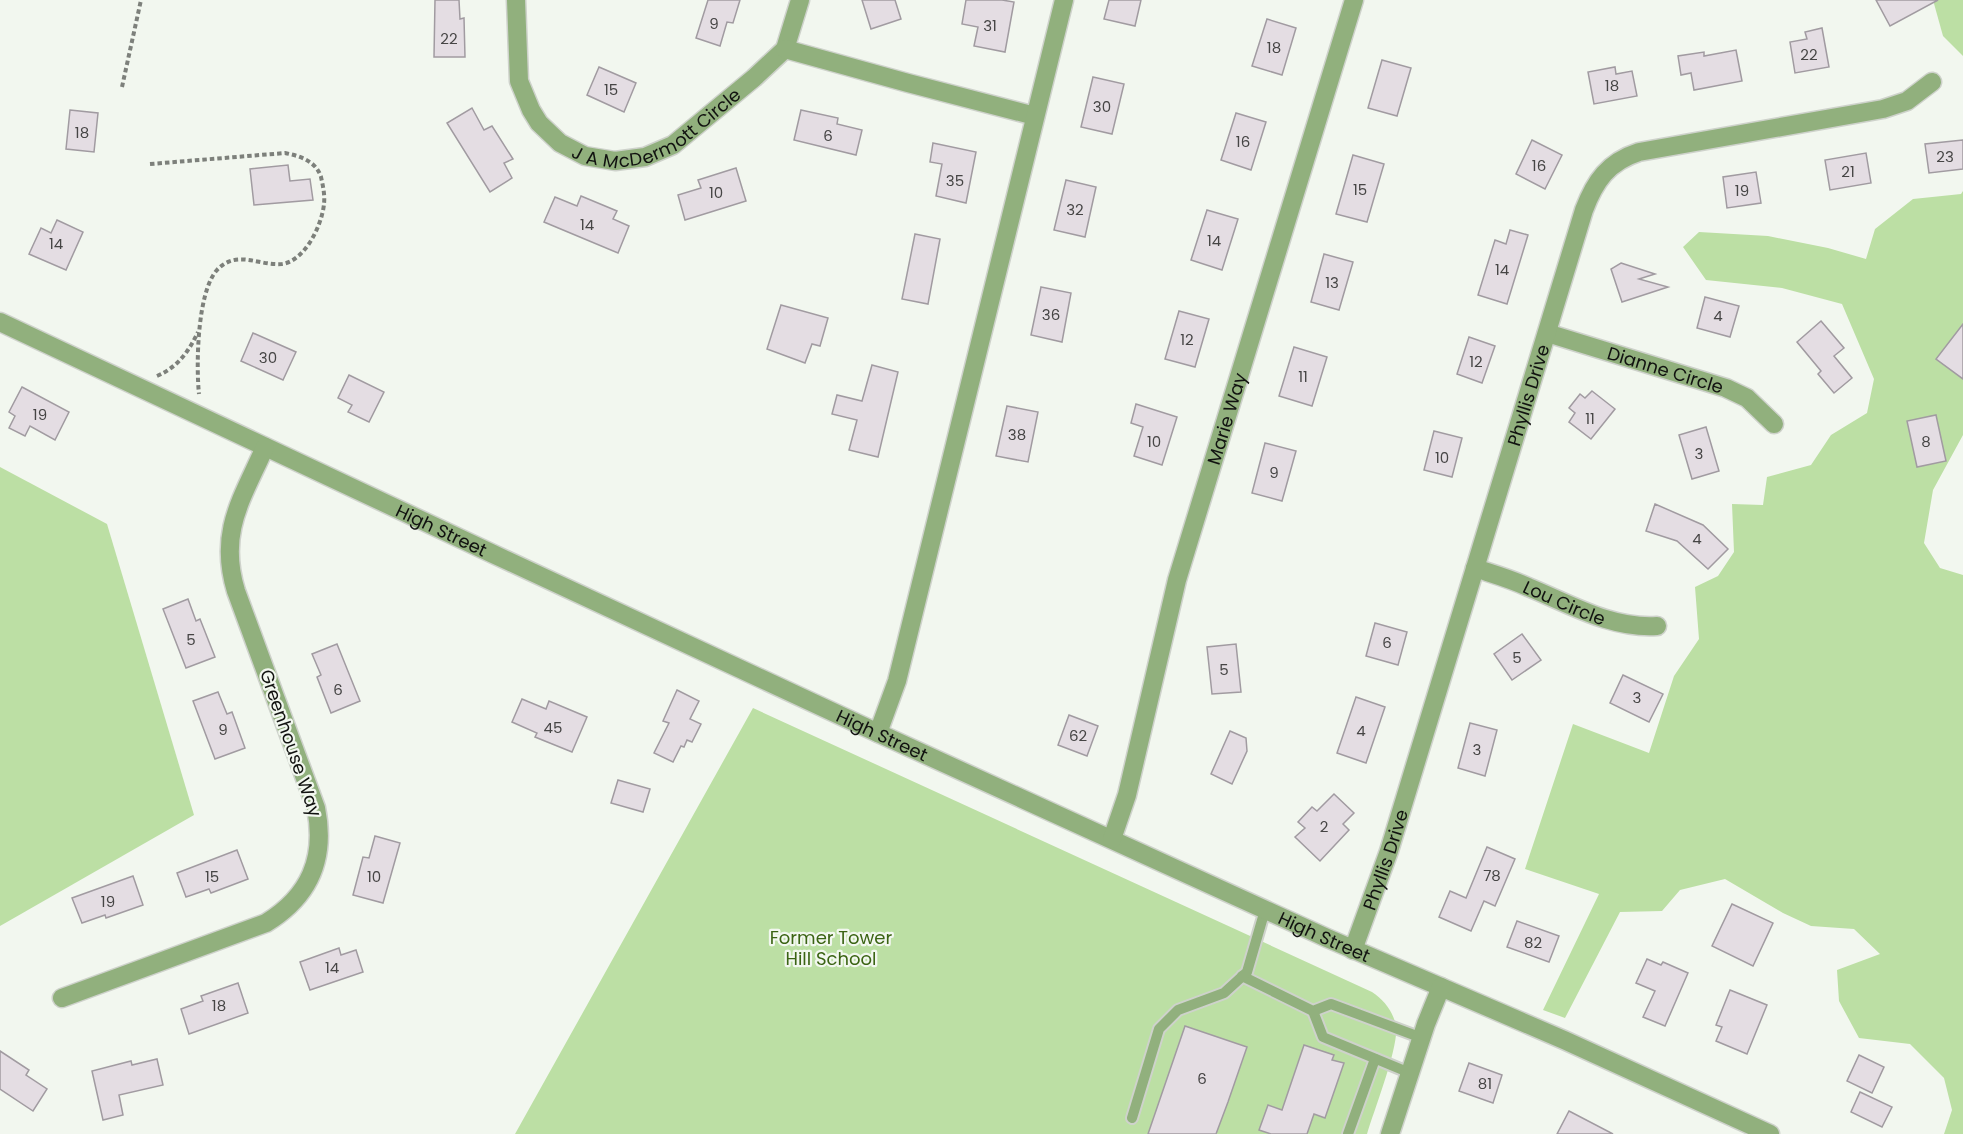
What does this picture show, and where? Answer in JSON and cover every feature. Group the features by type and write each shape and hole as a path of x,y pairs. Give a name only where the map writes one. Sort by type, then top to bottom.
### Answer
{"street":[{"name":"J A McDermott Circle","path":"516,0 519,81 539,123 560,143 585,156 630,160 645,157 673,145 754,78 785,49 800,0"},
{"path":"878,733 897,681 1064,0"},
{"name":"Marie Way","path":"1112,839 1127,795 1177,580 1354,0"},
{"path":"785,49 1035,116"},
{"name":"Phyllis Drive","path":"1353,950 1389,851 1589,196 1604,172 1625,156 1653,149 1883,109 1907,101 1932,82"},
{"name":"High Street","path":"0,322 878,733 1353,950 1564,1040 1770,1134"},
{"name":"Dianne Circle","path":"1547,333 1726,388 1747,398 1774,424"},
{"name":"Greenhouse Way","path":"62,998 266,923 279,915 300,896 315,864 320,832 316,808 240,602 229,564 228,549 234,520 265,447"},
{"name":"Lou Circle","path":"1475,568 1519,583 1608,620 1636,626 1657,626"},
{"path":"1390,1134 1441,987"}],"lane":[{"path":"1132,1118 1159,1029 1178,1010 1224,993 1247,972 1265,910"},
{"path":"1242,976 1313,1011 1323,1037 1410,1073"},
{"path":"1313,1011 1331,1004 1422,1038"},
{"path":"1348,1134 1375,1059"}],"path":[{"path":"122,87 141,0"},
{"path":"150,164 285,153 304,158 313,164 321,177 324,195 322,213 312,237 301,253 288,262 280,264 238,258 224,264 210,280 200,329 197,359 201,416"},
{"path":"136,385 172,368 184,357 200,329"}],"green space":[{"path":"1933,0 1963,0 1963,56 1943,36"},
{"path":"1963,191 1963,435 1933,490 1924,543 1940,568 1963,575 1963,1134 1944,1134 1952,1110 1944,1078 1910,1044 1859,1038 1839,1001 1837,970 1880,954 1854,929 1811,926 1783,913 1725,879 1680,890 1662,911 1620,912 1565,1018 1543,1010 1599,894 1525,869 1573,724 1649,753 1674,676 1699,639 1695,587 1718,576 1734,552 1732,504 1763,505 1767,477 1811,465 1831,435 1867,413 1874,379 1842,304 1782,288 1706,280 1683,247 1699,232 1768,236 1828,248 1866,259 1875,229 1913,199 1961,194"},
{"path":"0,467 107,524 194,815 0,926"},
{"name":"Former Tower Hill School","path":"753,708 1372,992 1384,1002 1390,1011 1395,1021 1396,1036 1390,1063 1367,1134 515,1134"}],"building":[{"path":"435,0 459,0 460,19 464,18 465,57 434,57"},
{"path":"708,0 740,0 733,23 727,22 720,46 696,38"},
{"path":"862,0 895,0 901,19 871,29"},
{"path":"966,0 1014,2 1005,52 974,46 978,27 962,24"},
{"path":"1109,0 1141,0 1135,26 1104,19"},
{"path":"1876,0 1938,0 1890,26"},
{"path":"1267,19 1296,28 1282,75 1252,66"},
{"path":"1822,28 1829,67 1795,73 1790,42 1807,39 1805,32"},
{"path":"1736,50 1742,81 1694,90 1691,73 1681,75 1678,56 1704,52 1704,56"},
{"path":"1382,60 1411,68 1397,116 1368,108"},
{"path":"599,67 636,83 624,112 587,95"},
{"path":"1615,67 1616,74 1632,71 1637,96 1594,104 1588,72"},
{"path":"1093,77 1124,84 1112,134 1081,127"},
{"path":"472,108 484,130 492,126 513,159 504,163 512,178 490,192 447,123"},
{"path":"70,110 98,113 94,152 66,149"},
{"path":"801,110 838,118 837,124 862,130 856,155 794,140"},
{"path":"1236,113 1266,122 1251,170 1221,160"},
{"path":"1532,140 1562,155 1545,189 1516,174"},
{"path":"1963,140 1963,169 1929,173 1925,144"},
{"path":"933,143 976,152 966,203 936,196 942,164 930,162"},
{"path":"1866,153 1871,183 1830,190 1825,160"},
{"path":"1353,155 1384,164 1367,222 1336,214"},
{"path":"288,165 290,181 310,179 313,200 254,205 250,169"},
{"path":"736,168 746,201 685,220 678,195 701,188 698,180"},
{"path":"1756,172 1761,203 1727,208 1723,177"},
{"path":"1066,180 1096,187 1085,237 1054,230"},
{"path":"581,196 617,211 613,219 629,226 618,253 544,222 555,197 577,206"},
{"path":"1207,210 1238,219 1222,270 1191,260"},
{"path":"57,220 83,232 66,270 29,254 41,228 51,233"},
{"path":"1510,230 1528,235 1507,304 1478,295 1495,240 1506,244"},
{"path":"915,234 940,239 928,304 902,299"},
{"path":"1324,254 1353,262 1339,310 1311,302"},
{"path":"1621,263 1655,274 1639,279 1668,287 1622,302 1611,269"},
{"path":"1041,287 1071,293 1062,342 1031,335"},
{"path":"1705,297 1739,306 1730,337 1697,328"},
{"path":"781,305 828,318 820,346 812,344 805,363 767,349"},
{"path":"1179,311 1209,319 1195,367 1165,359"},
{"path":"1821,321 1844,348 1834,356 1852,378 1834,393 1818,374 1821,371 1797,342"},
{"path":"1963,324 1963,379 1936,359"},
{"path":"253,333 296,352 283,380 241,361"},
{"path":"1469,337 1495,346 1482,383 1457,374"},
{"path":"1294,347 1327,357 1312,406 1279,396"},
{"path":"872,365 898,372 878,457 849,450 857,420 832,414 837,395 862,401"},
{"path":"349,375 384,392 369,422 348,412 352,405 338,398"},
{"path":"22,387 69,412 55,440 30,426 25,436 9,428 15,416 9,412"},
{"path":"1592,391 1615,409 1591,439 1569,422 1575,413 1569,408 1580,394 1585,398"},
{"path":"1136,404 1177,417 1162,465 1134,456 1143,427 1131,423"},
{"path":"1007,406 1038,412 1028,462 996,456"},
{"path":"1936,415 1946,461 1917,467 1907,421"},
{"path":"1706,427 1719,471 1692,479 1679,435"},
{"path":"1434,431 1462,438 1452,477 1424,470"},
{"path":"1265,443 1296,451 1282,501 1252,493"},
{"path":"1655,504 1703,525 1728,549 1708,569 1677,541 1646,531"},
{"path":"188,599 196,621 200,619 215,657 186,668 163,609"},
{"path":"1375,623 1407,632 1398,665 1366,656"},
{"path":"1522,634 1541,660 1512,680 1494,654"},
{"path":"337,644 360,701 331,713 317,677 321,675 312,654"},
{"path":"1236,644 1241,692 1212,694 1207,647"},
{"path":"1623,675 1663,694 1649,722 1610,703"},
{"path":"677,690 699,701 690,719 701,724 692,742 687,740 684,747 681,746 673,762 654,753 669,723 663,721"},
{"path":"218,692 227,714 232,712 245,748 215,759 193,701"},
{"path":"1356,697 1385,707 1366,763 1337,753"},
{"path":"522,699 546,709 549,701 587,717 572,752 535,737 537,733 512,722"},
{"path":"1069,715 1098,726 1087,756 1058,745"},
{"path":"1470,723 1497,730 1485,776 1458,768"},
{"path":"1230,731 1246,738 1247,751 1232,784 1211,774"},
{"path":"618,780 650,789 643,812 611,803"},
{"path":"1334,794 1354,813 1343,824 1349,830 1320,861 1295,837 1305,828 1298,822 1312,807 1317,811"},
{"path":"375,836 400,843 383,903 353,895 363,857 369,858"},
{"path":"1487,847 1515,859 1495,906 1484,901 1471,931 1439,917 1450,891 1466,898"},
{"path":"237,850 248,879 211,893 209,889 186,897 177,873"},
{"path":"133,876 143,905 106,918 105,915 82,923 72,898"},
{"path":"1732,904 1773,923 1753,966 1712,946"},
{"path":"1517,921 1559,936 1549,962 1507,947"},
{"path":"339,948 341,955 356,950 363,972 310,990 300,962"},
{"path":"1647,959 1661,965 1663,962 1688,973 1665,1026 1643,1017 1655,991 1636,983"},
{"path":"238,983 248,1013 189,1034 181,1009 203,1001 201,996"},
{"path":"1730,990 1767,1005 1747,1054 1716,1041 1722,1027 1716,1025"},
{"path":"1185,1026 1247,1047 1216,1134 1148,1134"},
{"path":"1304,1045 1334,1055 1332,1060 1344,1063 1325,1118 1314,1114 1307,1134 1271,1134 1259,1130 1268,1105 1282,1110"},
{"path":"0,1051 29,1070 26,1075 47,1089 33,1111 0,1089"},
{"path":"1859,1055 1884,1067 1872,1093 1847,1081"},
{"path":"157,1059 163,1085 119,1095 123,1115 103,1120 92,1071 131,1061 132,1065"},
{"path":"1469,1063 1502,1075 1493,1103 1459,1091"},
{"path":"1860,1092 1892,1107 1882,1127 1851,1112"},
{"path":"1569,1111 1613,1134 1557,1134"}]}
